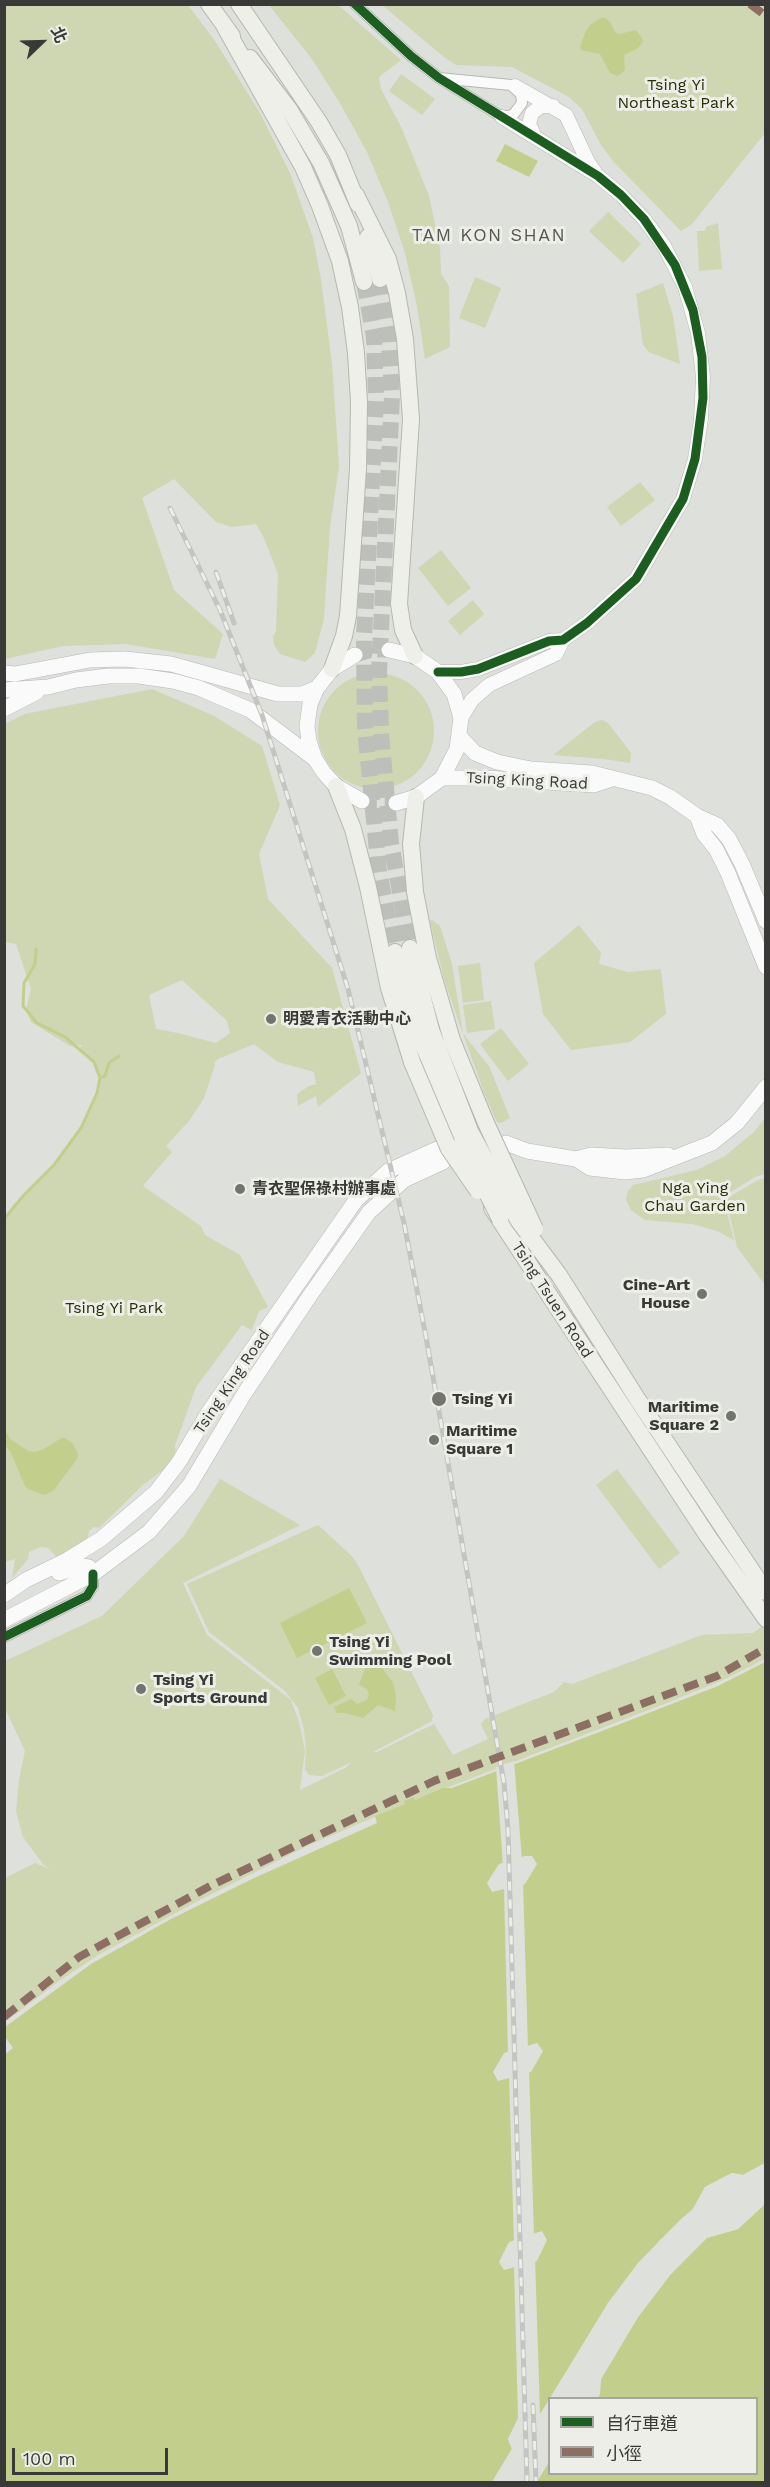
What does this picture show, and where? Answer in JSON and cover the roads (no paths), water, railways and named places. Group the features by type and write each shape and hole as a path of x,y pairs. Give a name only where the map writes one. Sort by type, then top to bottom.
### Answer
{"main road":[{"path":"209,4 289,109 309,142 372,281 356,195"},
{"path":"238,4 319,122 388,259 398,293 405,339 411,419 399,604 403,630 415,656"},
{"path":"225,27 303,167 316,196 340,261 350,307 359,394 358,469 348,616 344,636 332,669 317,688 310,705 307,726 315,759 328,779 362,801"},
{"path":"389,650 415,656 438,672 454,694 460,718 460,737 455,757 442,778 416,796 396,803"},
{"path":"332,669 355,655"},
{"path":"4,673 15,674 90,660 124,659 171,664 278,694 302,694 317,688"},
{"path":"4,690 48,687 92,677 124,675 155,678 199,688 250,710 315,759"},
{"path":"4,709 48,687"},
{"name":"Tsing King Road","path":"460,737 475,753 496,762 531,769 592,774 652,789 717,825 729,839 765,921"},
{"name":"Tsing King Road","path":"442,778 485,778 594,785 612,779"},
{"path":"336,786 353,829 389,988 426,1098 449,1149 500,1219"},
{"path":"416,796 411,844 415,892 435,984 461,1064 510,1178 559,1275"},
{"path":"698,816 704,834 716,849 761,941 765,967"},
{"name":"Tsing Tsuen Road","path":"765,1592 638,1400 559,1275 518,1220 470,1131 402,950 419,1034 456,1130 500,1219 555,1306 765,1620"},
{"path":"506,1149 576,1159 590,1168 633,1172 643,1170 712,1143 737,1123 754,1105 765,1087"},
{"name":"Tsing King Road","path":"4,1620 93,1574 149,1532 173,1507 189,1486 229,1406 326,1245 356,1200 380,1176 411,1159 440,1156 390,1190 369,1212 229,1406 186,1452 156,1492 122,1523 74,1556 26,1580 10,1592"},
{"path":"326,1245 353,1235"},
{"path":"10,1592 30,1588 72,1567 89,1567 93,1574"}],"street":[{"path":"355,4 411,56 439,78 598,176 621,195 644,219 664,246 685,287 702,357 701,419 695,459 683,499 636,579 587,623 563,640 556,654 489,685 472,700 460,718"},
{"path":"439,78 507,84 561,110 569,120 588,162 598,176"},
{"path":"502,117 513,115 520,108 522,98 515,87"},
{"path":"536,138 528,124 532,113 541,106 553,106"},
{"path":"438,672 478,669 497,664 549,641 563,640"},
{"path":"4,1637 87,1596 93,1587 93,1574"}],"waterway":[{"path":"36,949 35,964 24,983 23,1006 37,1023 65,1037 94,1062 100,1078"},
{"path":"4,1219 54,1165 81,1128 97,1093 100,1078 105,1076 109,1063 119,1056"}],"tunnel":[{"path":"380,279 388,329 392,396 379,673 381,734 391,843 410,948"},
{"path":"364,282 374,337 376,399 364,638 365,728 379,872 395,952"},
{"path":"355,655 372,650 389,650"},
{"path":"362,801 396,803"}],"railway":[{"path":"170,508 220,610 262,715 348,989 404,1223 426,1337 504,1783 508,1830 527,2482"},
{"path":"216,572 234,623"},
{"path":"533,2405 536,2482"}],"place":[{"name":"明愛青衣活動中心","path":"271,1019"},
{"name":"青衣聖保祿村辦事處","path":"240,1189"},
{"name":"Cine-Art House","path":"702,1294"},
{"name":"Tsing Yi","path":"439,1399"},
{"name":"Maritime Square 2","path":"731,1416"},
{"name":"Maritime Square 1","path":"434,1440"},
{"name":"Tsing Yi Swimming Pool","path":"317,1651"},
{"name":"Tsing Yi Sports Ground","path":"141,1689"}],"district":[{"name":"TAM KON SHAN","path":"489,236"}],"park label":[{"name":"Tsing Yi Northeast Park","path":"676,94"},
{"name":"Nga Ying Chau Garden","path":"695,1197"},
{"name":"Tsing Yi Park","path":"114,1308"}]}
